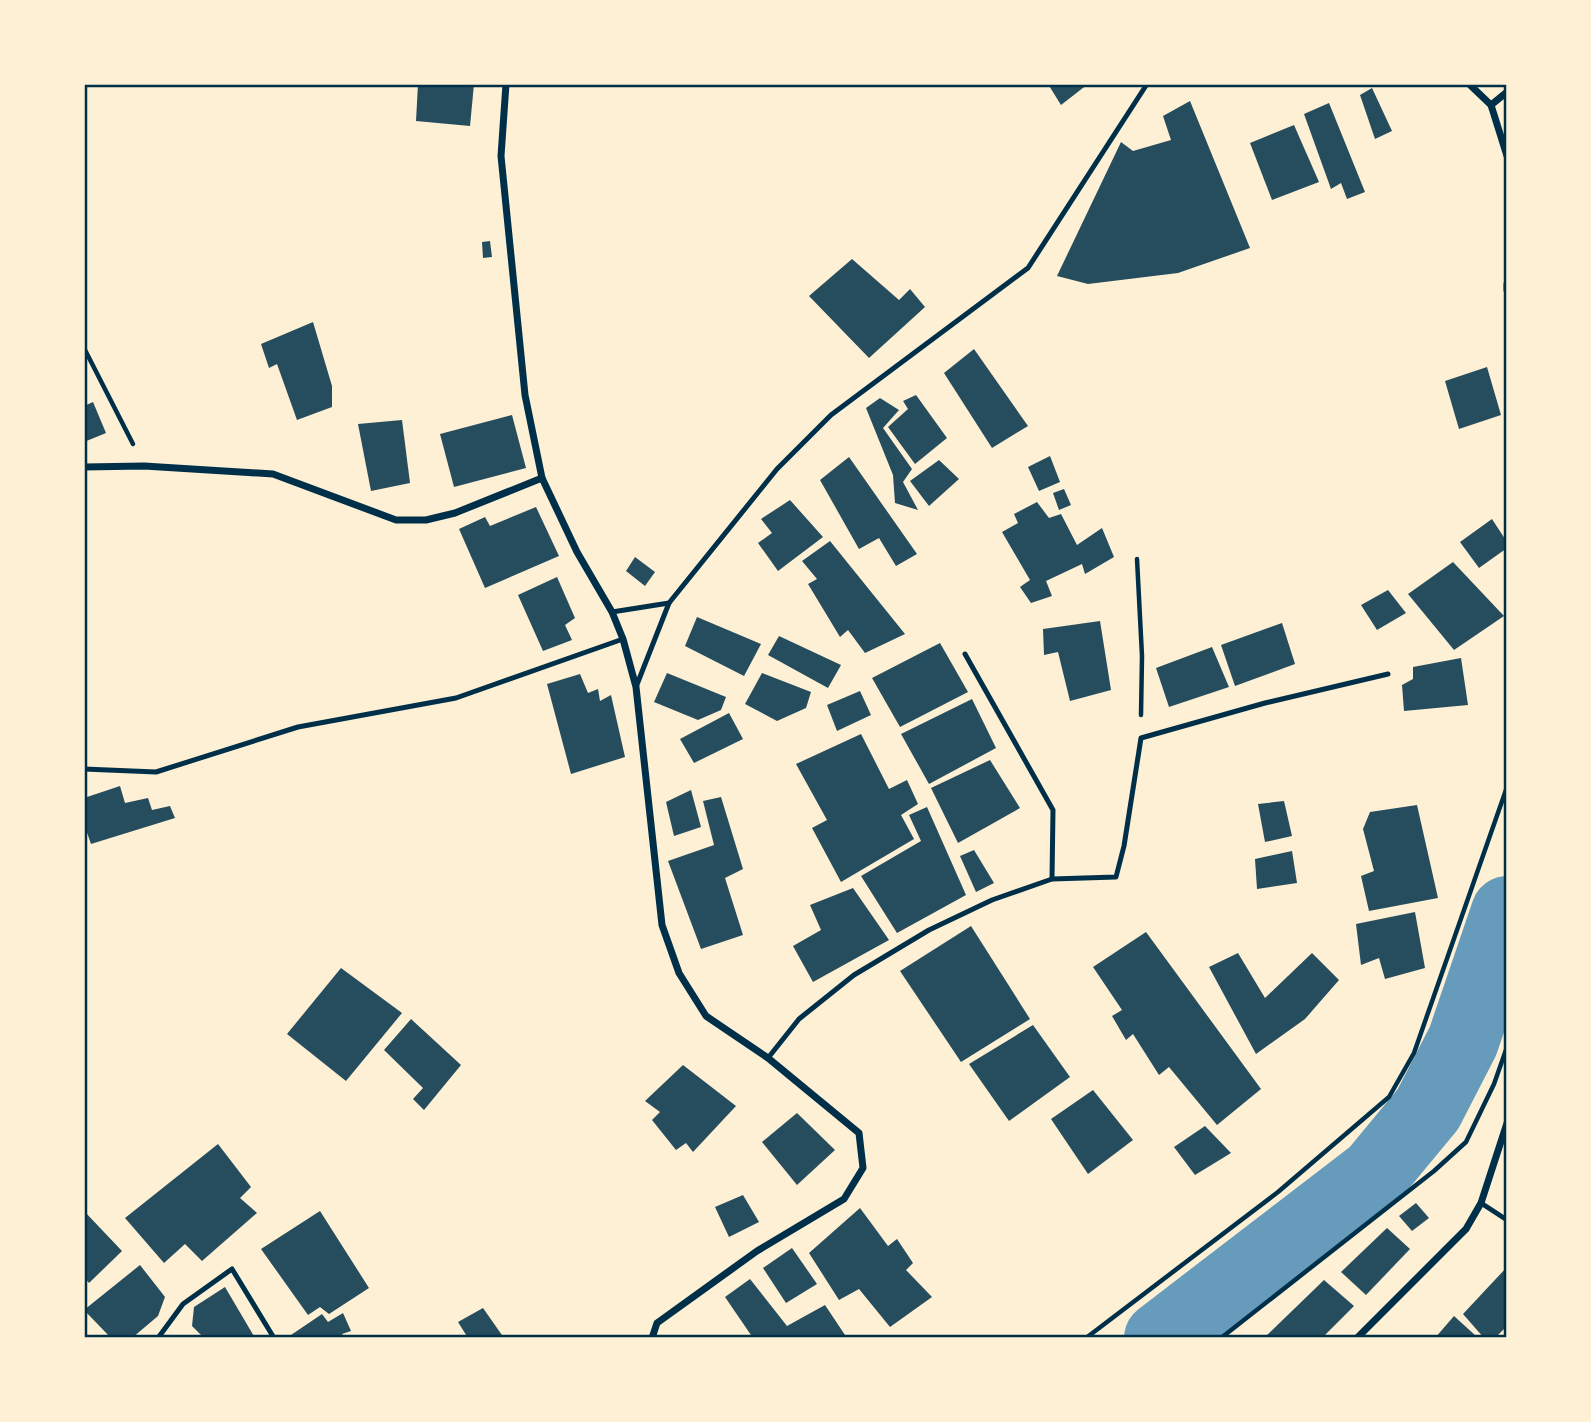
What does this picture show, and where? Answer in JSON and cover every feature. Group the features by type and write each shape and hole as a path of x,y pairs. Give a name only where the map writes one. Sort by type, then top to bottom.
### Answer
{"street":[{"path":"506,84 501,156 525,395 542,478 577,552 612,612 624,639 636,687 662,925 679,973 706,1016 768,1058 859,1133 863,1168 844,1199 757,1251 657,1323 652,1338"},
{"path":"1469,84 1491,106 1507,156"},
{"path":"1491,106 1507,92"},
{"path":"1507,284 1507,290"},
{"path":"84,467 144,466 273,474 396,520 426,520 455,513 542,478"},
{"path":"1357,1338 1466,1229 1480,1203 1507,1123"}],"lane":[{"path":"636,687 669,603 777,469 831,415 1028,268 1147,84"},
{"path":"612,612 669,603"},
{"path":"84,769 156,772 298,727 456,698 624,639"},
{"path":"965,654 1053,810 1052,879"},
{"path":"768,1058 799,1019 854,975 929,930 992,900 1052,879 1116,877 1124,846 1141,737 1265,703 1388,674"},
{"path":"1480,1203 1507,1220"},
{"path":"158,1338 183,1304 232,1269 274,1338"}],"path":[{"path":"84,348 144,466"},
{"path":"1137,559 1142,656 1141,737"},
{"path":"1086,1338 1278,1192 1389,1097 1414,1053 1507,788"},
{"path":"1221,1338 1434,1171 1466,1142 1494,1084 1507,1047"}],"building":[{"path":"418,84 474,84 470,126 416,121"},
{"path":"1048,84 1088,84 1061,105"},
{"path":"1372,88 1392,131 1375,139 1360,95"},
{"path":"1190,101 1250,248 1178,273 1088,284 1057,276 1121,142 1133,151 1171,140 1163,116"},
{"path":"1329,103 1365,192 1347,199 1341,183 1331,189 1304,114"},
{"path":"1294,125 1319,182 1272,200 1250,143"},
{"path":"490,241 492,257 483,258 482,242"},
{"path":"852,259 899,300 910,289 925,307 869,358 809,296"},
{"path":"313,322 332,386 332,407 297,420 277,364 269,368 261,344"},
{"path":"974,349 1028,426 992,448 944,373"},
{"path":"1487,367 1501,415 1459,429 1445,381"},
{"path":"916,395 947,438 915,464 888,427 908,409 903,401"},
{"path":"880,398 899,410 883,428 912,469 903,482 918,510 895,503 893,475 866,408"},
{"path":"93,402 106,433 84,442 84,406"},
{"path":"512,415 526,468 454,487 440,434"},
{"path":"402,420 410,483 371,491 358,424"},
{"path":"1050,456 1060,482 1039,491 1028,467"},
{"path":"849,457 917,554 896,566 879,538 859,549 820,480"},
{"path":"939,460 959,479 929,506 910,481"},
{"path":"1064,489 1071,505 1059,510 1053,493"},
{"path":"790,500 823,537 778,571 758,543 772,533 761,519"},
{"path":"1037,502 1049,518 1061,514 1077,545 1102,528 1114,557 1085,574 1082,564 1046,581 1052,596 1031,603 1020,587 1030,580 1002,532 1018,523 1014,514"},
{"path":"536,507 559,556 485,588 459,529 485,517 490,526"},
{"path":"1492,519 1507,542 1507,548 1479,568 1460,542"},
{"path":"830,541 905,634 865,653 848,630 840,637 808,584 817,579 802,561"},
{"path":"635,557 655,572 645,586 626,571"},
{"path":"1453,562 1504,616 1454,650 1408,594"},
{"path":"557,577 575,618 565,625 572,640 543,651 518,595"},
{"path":"1388,590 1406,613 1377,630 1361,605"},
{"path":"697,617 761,644 744,676 685,646"},
{"path":"1100,621 1111,690 1070,701 1058,652 1044,655 1043,629"},
{"path":"1282,623 1295,664 1235,686 1221,645"},
{"path":"779,636 841,665 828,688 768,655"},
{"path":"940,643 968,692 900,727 872,678"},
{"path":"1212,647 1229,687 1169,707 1156,668"},
{"path":"1461,658 1468,705 1404,711 1402,685 1413,679 1413,667"},
{"path":"667,673 726,697 721,710 698,720 654,702"},
{"path":"762,673 811,692 806,708 777,721 745,704"},
{"path":"580,674 588,693 598,689 600,701 611,695 625,757 571,774 547,684"},
{"path":"860,691 871,715 837,731 827,705"},
{"path":"972,699 996,748 929,784 901,734"},
{"path":"729,713 743,739 694,763 680,739"},
{"path":"861,734 889,789 907,780 918,804 901,815 914,839 841,882 812,828 827,820 796,764"},
{"path":"990,760 1020,808 958,843 931,788"},
{"path":"120,786 125,803 148,798 152,810 170,806 175,818 91,844 84,824 84,798"},
{"path":"691,790 701,827 674,836 666,802"},
{"path":"721,797 743,869 725,878 743,935 701,949 668,861 714,845 703,801"},
{"path":"1284,801 1292,836 1265,842 1258,804"},
{"path":"1417,805 1438,898 1369,911 1361,876 1374,871 1363,829 1370,812"},
{"path":"927,807 966,895 897,933 861,876 921,841 909,815"},
{"path":"974,850 994,883 976,892 960,856"},
{"path":"1292,851 1297,883 1257,889 1255,859"},
{"path":"853,888 889,940 813,982 793,946 821,930 810,905"},
{"path":"1415,912 1425,968 1385,979 1379,958 1361,965 1356,924"},
{"path":"971,926 1030,1019 961,1062 900,971"},
{"path":"1146,932 1261,1089 1217,1125 1169,1067 1159,1075 1133,1034 1126,1040 1112,1016 1122,1010 1093,967"},
{"path":"1238,953 1265,998 1312,953 1339,980 1305,1019 1256,1054 1209,967"},
{"path":"341,968 402,1013 346,1081 287,1034"},
{"path":"411,1019 461,1065 424,1110 413,1099 423,1088 384,1050"},
{"path":"1033,1025 1070,1077 1009,1121 969,1064"},
{"path":"683,1065 736,1106 693,1152 686,1143 676,1150 652,1120 660,1112 645,1101"},
{"path":"1093,1090 1133,1140 1088,1174 1051,1119"},
{"path":"797,1113 835,1150 797,1185 762,1142"},
{"path":"1205,1126 1231,1153 1195,1175 1174,1147"},
{"path":"218,1144 251,1187 240,1198 257,1213 202,1261 185,1244 164,1263 125,1218"},
{"path":"743,1195 759,1222 729,1237 715,1207"},
{"path":"1416,1203 1429,1218 1412,1231 1399,1216"},
{"path":"860,1208 888,1246 897,1239 913,1263 906,1270 932,1297 890,1327 859,1289 839,1300 809,1253"},
{"path":"84,1211 122,1251 89,1283 84,1277"},
{"path":"320,1211 369,1288 329,1314 320,1307 308,1315 261,1249"},
{"path":"1387,1228 1410,1249 1366,1295 1341,1272"},
{"path":"792,1248 817,1284 786,1303 763,1268"},
{"path":"140,1265 165,1297 158,1316 132,1338 111,1338 84,1310"},
{"path":"1507,1267 1507,1326 1495,1338 1484,1338 1463,1314"},
{"path":"750,1279 787,1326 825,1305 847,1338 753,1338 725,1297"},
{"path":"1324,1280 1354,1306 1322,1338 1264,1338"},
{"path":"225,1287 255,1338 204,1338 192,1326 194,1307"},
{"path":"483,1308 504,1338 468,1338 458,1322"},
{"path":"343,1313 351,1331 342,1334 345,1338 293,1338 291,1335 322,1314 328,1322"},
{"path":"1454,1316 1476,1336 1475,1338 1435,1338"}],"waterway":[{"path":"1160,1338 1375,1173 1428,1109 1463,1041 1507,912"}]}
